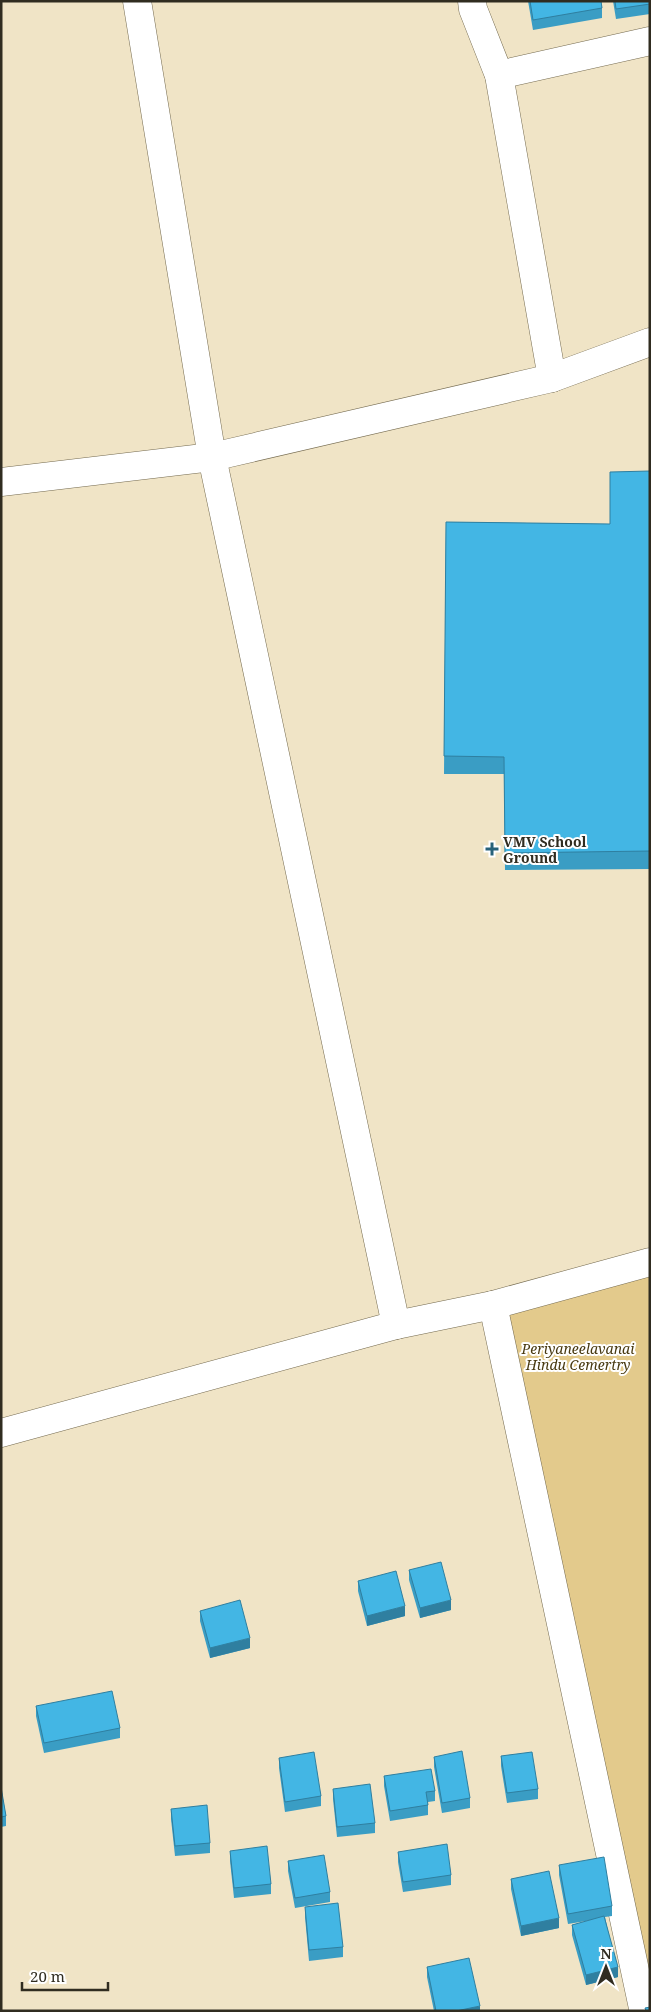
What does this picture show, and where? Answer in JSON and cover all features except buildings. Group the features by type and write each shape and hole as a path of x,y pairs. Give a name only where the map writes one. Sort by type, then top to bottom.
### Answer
{"street":[{"path":"136,1 212,457 396,1325"},
{"path":"472,1 498,75 552,378"},
{"path":"498,75 650,41"},
{"path":"1,482 212,457 552,378 650,342"},
{"path":"1,1433 396,1325 493,1305 650,1262"},
{"path":"493,1305 642,2009"}],"green space":[{"name":"Periyaneelavanai Hindu Cemertry","path":"650,1262 650,1985 493,1305"}],"place":[{"name":"VMV School Ground","path":"492,849"}]}
